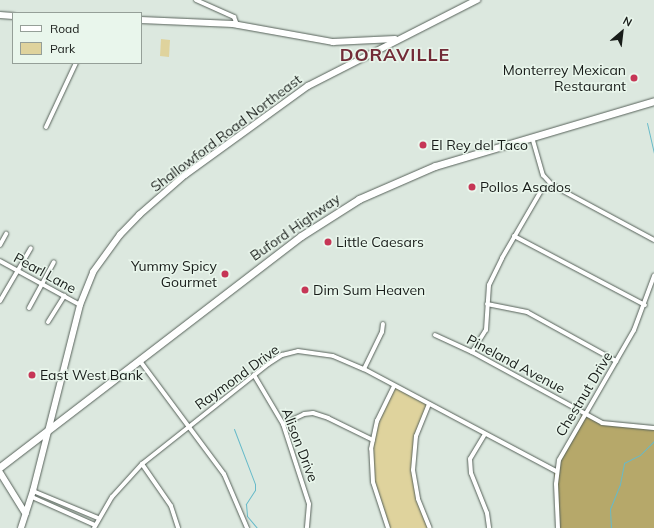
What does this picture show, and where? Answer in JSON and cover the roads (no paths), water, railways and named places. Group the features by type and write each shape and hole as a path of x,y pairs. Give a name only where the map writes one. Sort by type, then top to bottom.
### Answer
{"main road":[{"name":"Buford Highway","path":"0,467 301,236 343,208 379,189 421,170 654,101"}],"street":[{"path":"196,0 234,17 238,25"},
{"name":"Shallowford Road Northeast","path":"21,528 33,494 46,433 80,305 93,272 120,235 139,214 185,175 308,86 477,0"},
{"path":"0,15 12,16"},
{"path":"142,20 238,25 332,41 398,39"},
{"path":"46,127 76,64"},
{"path":"532,137 543,175 552,185 654,240"},
{"path":"472,352 486,330 489,286 514,236 541,191 552,185"},
{"path":"0,245 6,234"},
{"path":"514,236 645,305"},
{"path":"0,301 31,248"},
{"name":"Pearl Lane","path":"0,261 80,305"},
{"path":"29,308 54,262"},
{"name":"Chestnut Drive","path":"558,528 556,471 563,450 616,361 645,305 654,276"},
{"path":"48,322 64,296"},
{"path":"487,304 527,312 616,361"},
{"path":"364,369 382,332 383,324"},
{"name":"Pineland Avenue","path":"435,335 472,352 585,414 610,425 654,428"},
{"name":"Raymond Drive","path":"95,526 98,518 112,497 142,464 189,425 254,375 282,355 298,351 333,356 364,369 556,471"},
{"path":"140,361 224,474 247,528"},
{"name":"Alison Drive","path":"254,375 283,424 309,504 307,528"},
{"path":"388,528 373,482 373,440 377,421 394,386"},
{"path":"429,404 416,436 412,470 418,498 430,528"},
{"path":"283,424 304,414 313,413 328,418 373,440"},
{"path":"485,434 470,459 471,473 487,513 489,528"},
{"path":"142,464 171,506 178,528"},
{"path":"0,472 26,514"},
{"path":"33,494 98,518"},
{"path":"33,494 95,526"}],"waterway":[{"path":"647,123 654,153"},
{"path":"234,429 255,484 255,490 246,504 247,516 257,528"},
{"path":"611,528 610,509 620,484 624,463 640,455 654,441"}],"place":[{"name":"Monterrey Mexican Restaurant","path":"634,78"},
{"name":"El Rey del Taco","path":"423,145"},
{"name":"Pollos Asados","path":"472,187"},
{"name":"Little Caesars","path":"328,242"},
{"name":"Yummy Spicy Gourmet","path":"225,274"},
{"name":"Dim Sum Heaven","path":"305,290"},
{"name":"East West Bank","path":"32,375"}],"district":[{"name":"DORAVILLE","path":"395,55"}]}
